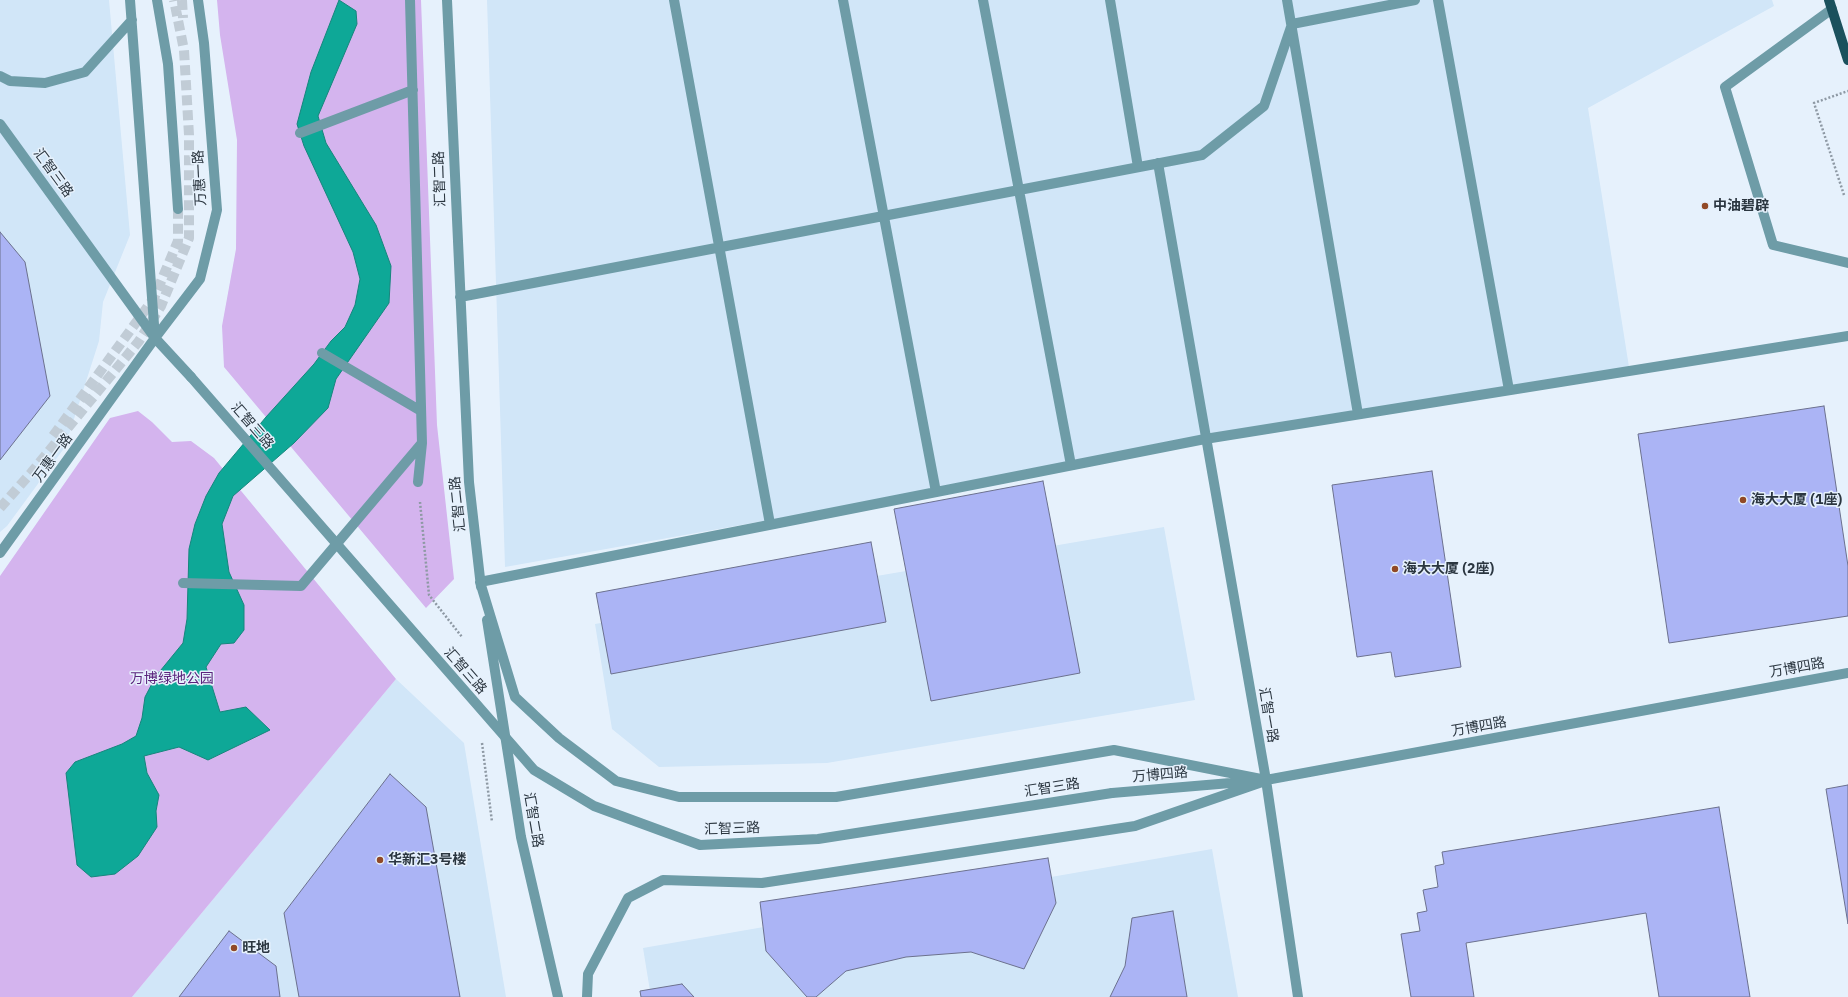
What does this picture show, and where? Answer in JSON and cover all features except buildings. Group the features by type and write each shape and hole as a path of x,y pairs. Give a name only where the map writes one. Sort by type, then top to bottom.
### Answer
{"main road":[{"path":"1830,4 1848,60"}],"street":[{"path":"130,0 155,338"},
{"path":"157,0 168,64 178,209"},
{"name":"万惠一路","path":"0,553 155,338 200,279 217,210 204,44 198,0"},
{"path":"410,0 422,443 418,482"},
{"name":"汇智二路","path":"447,0 469,482 480,582 521,837 558,997"},
{"path":"674,0 770,524"},
{"path":"843,0 936,492"},
{"path":"983,0 1071,466"},
{"path":"1110,0 1138,167"},
{"path":"1287,0 1358,414"},
{"path":"1292,24 1415,0"},
{"path":"1438,0 1509,390"},
{"path":"1830,4 1725,87 1773,245 1848,263"},
{"path":"0,76 10,81 45,83 85,72 132,20"},
{"path":"460,298 1202,155 1264,106 1292,24"},
{"path":"300,133 413,90"},
{"name":"汇智三路","path":"0,124 155,338 191,377 534,770 594,806 700,845 818,840 1112,793"},
{"name":"汇智一路","path":"1158,163 1266,780 1298,997"},
{"path":"1266,780 1114,750 836,797 679,797 623,783 616,781 559,738 515,697 480,582 1206,439 1848,336"},
{"path":"322,353 421,411"},
{"path":"183,583 302,586 422,443"},
{"name":"万博四路","path":"1112,793 1266,780 1848,673"},
{"path":"587,997 588,974 628,898 663,880 762,883 1127,827 1266,780"}],"path":[{"path":"1844,195 1814,103 1848,91"},
{"path":"418,482 429,595 462,637"},
{"path":"482,743 492,822"}],"shaded area":[{"path":"0,0 109,0 130,235 103,302 99,341 65,447 7,526 0,532"},
{"path":"339,0 356,11 357,24 318,116 326,143 376,225 391,266 389,303 336,379 328,408 294,443 233,496 222,524 229,572 244,605 244,630 234,643 221,644 206,667 220,712 246,707 270,730 208,760 179,747 144,756 147,773 159,795 156,811 157,827 138,856 115,874 91,877 77,865 66,773 75,762 122,744 136,736 142,718 145,697 156,676 183,643 187,619 189,549 195,524 206,496 219,473 266,417 314,364 331,341 345,327 355,305 360,279 353,252 304,146 297,124 311,72"},
{"path":"487,0 1772,0 1774,6 1588,108 1629,367 505,567"},
{"path":"1164,527 1195,700 827,763 659,767 612,729 595,624"},
{"path":"396,679 464,743 506,997 132,997"},
{"path":"1212,849 1238,997 651,997 643,948"}],"green space":[{"path":"217,0 421,0 437,425 454,579 426,608 224,367 222,326 236,249 237,140 220,35"},
{"name":"万博绿地公园","path":"138,411 152,422 172,442 191,441 214,458 396,679 132,997 0,997 0,576 110,418"}],"tunnel":[{"path":"0,508 31,473 139,341 161,306 189,238 189,135 184,50 174,0"},
{"path":"182,0 183,18"},
{"path":"53,436 154,298 178,241 178,209"}],"place":[{"name":"中油碧辟","path":"1705,206"},
{"name":"海大大厦 (1座)","path":"1743,500"},
{"name":"海大大厦 (2座)","path":"1395,569"},
{"name":"华新汇3号楼","path":"380,860"},
{"name":"旺地","path":"234,948"}]}
